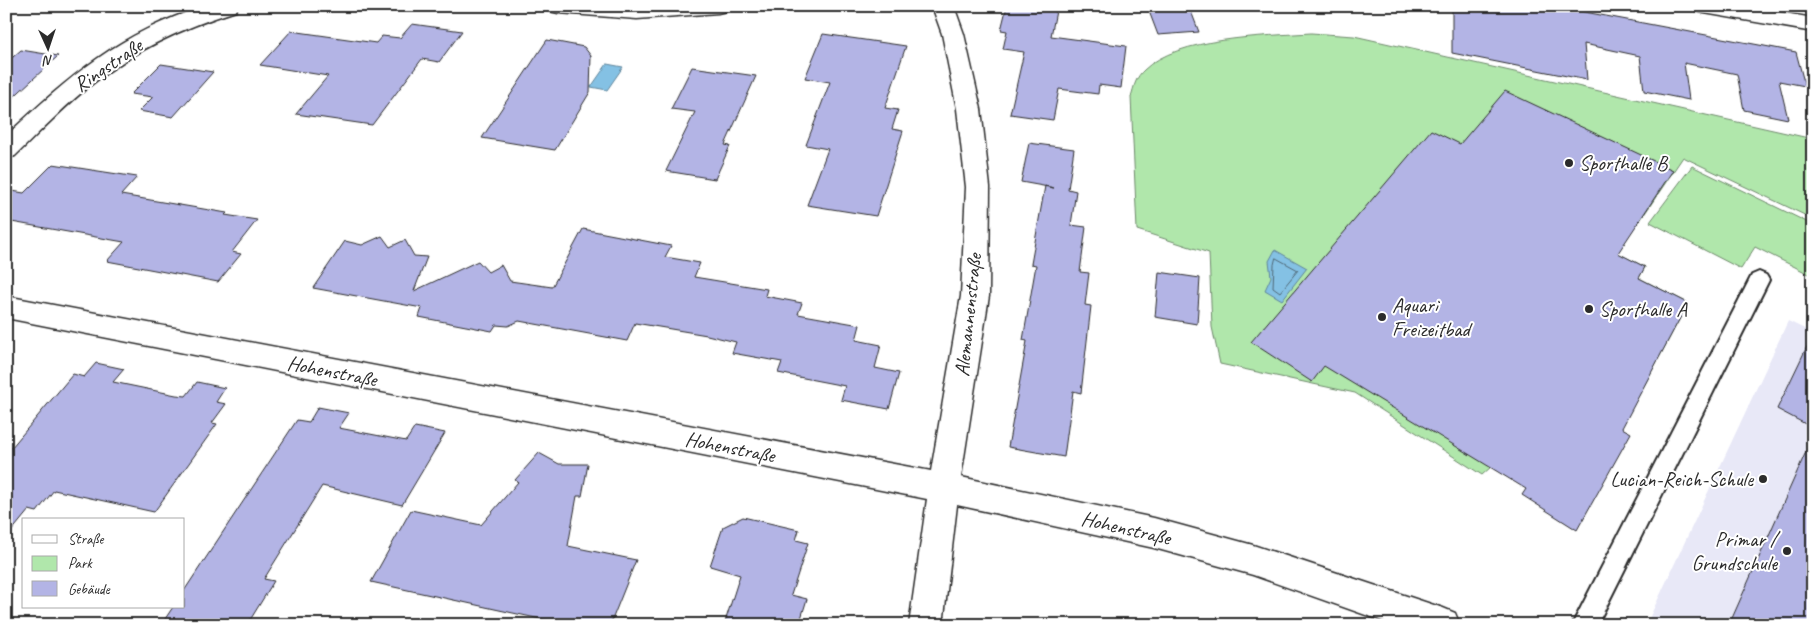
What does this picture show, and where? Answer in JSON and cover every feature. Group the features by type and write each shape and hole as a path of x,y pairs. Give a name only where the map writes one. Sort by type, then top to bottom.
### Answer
{"street":[{"name":"Ringstraße","path":"6,150 70,89 115,56 182,21 228,6"},
{"path":"558,6 637,12 718,6"},
{"name":"Alemannenstraße","path":"926,625 944,488 975,296 978,187 970,109 953,34 943,6"},
{"path":"1704,6 1760,12 1813,25"},
{"name":"Hohenstraße","path":"6,307 944,488 1154,533 1272,566 1443,625"}],"lane":[{"path":"1584,625 1759,280"}],"shaded area":[{"name":"Lucian-Reich-Schule","path":"1788,321 1813,333 1813,625 1646,625"}],"green space":[{"path":"1311,33 1354,36 1813,139 1813,219 1683,157 1637,225 1610,211 1596,242 1645,267 1639,278 1688,303 1638,397 1491,467 1482,475 1355,393 1220,364 1212,327 1209,253 1137,230 1131,97 1141,73 1159,59 1199,45 1247,37"},
{"path":"1692,166 1813,225 1813,276 1755,247 1741,269 1650,222"}],"water":[{"path":"607,64 623,67 607,90 591,87"},
{"path":"1275,250 1307,268 1282,300 1265,290 1271,277 1269,261"}],"building":[{"path":"1007,6 1057,6 1051,36 1126,46 1121,88 1099,85 1098,94 1059,89 1053,120 1010,114 1024,52 1003,49 1007,31 1001,30"},
{"path":"1147,6 1189,6 1199,32 1158,35"},
{"path":"1452,6 1553,6 1796,52 1805,86 1779,81 1788,119 1744,110 1737,74 1684,63 1689,100 1644,91 1640,56 1584,44 1587,80 1452,53"},
{"path":"412,24 462,31 439,62 422,59 372,125 296,114 328,76 260,65 291,31 376,43 382,36 400,38"},
{"path":"823,34 906,46 885,108 898,110 892,129 903,131 876,216 807,205 828,149 806,145 830,82 805,78"},
{"path":"547,40 584,47 591,56 590,92 555,150 482,138"},
{"path":"21,50 58,56 6,104 6,63"},
{"path":"161,64 213,72 173,117 139,111 153,97 131,94"},
{"path":"692,67 756,76 725,145 730,146 715,179 666,171 695,112 671,109"},
{"path":"1505,91 1673,170 1618,253 1645,267 1639,278 1688,303 1622,428 1631,433 1577,530 1522,495 1526,489 1324,366 1312,382 1251,342 1431,130 1460,144"},
{"path":"1029,143 1074,149 1068,189 1076,191 1071,225 1086,227 1080,272 1089,273 1085,305 1091,306 1081,393 1073,391 1064,457 1008,447 1027,341 1023,340 1036,265 1031,264 1045,186 1021,182"},
{"path":"53,164 137,177 121,195 257,220 232,252 241,254 218,282 107,261 124,242 6,221 6,190 24,193"},
{"path":"583,229 671,246 665,257 700,263 694,277 767,289 765,296 802,303 798,314 860,325 856,340 881,345 875,368 899,373 889,409 841,400 845,386 778,373 782,362 732,353 736,342 707,335 635,323 627,341 519,321 508,326 496,325 492,331 419,317 422,308 313,288 345,241 362,245 382,236 390,247 405,240 414,256 427,257 414,291 478,261 488,272 501,265 510,281 552,287"},
{"path":"1159,272 1200,278 1197,324 1155,317"},
{"path":"1813,334 1813,428 1777,409"},
{"path":"96,363 124,369 113,382 176,395 186,396 197,382 225,388 216,402 226,404 212,423 217,424 154,512 54,490 37,512 29,510 6,538 6,454 73,374 84,377"},
{"path":"318,407 349,413 339,428 406,441 415,427 445,433 402,505 322,486 264,579 274,581 247,625 161,625 172,608 185,608 185,589 297,420 309,422"},
{"name":"Primar / Grundschule","path":"1813,436 1813,625 1729,625"},
{"path":"539,453 559,464 588,464 582,496 577,496 568,546 636,560 610,625 568,625 371,582 411,510 481,525 518,482 515,480"},
{"path":"743,517 799,530 796,540 808,543 791,595 807,599 799,625 724,625 740,575 710,566 723,527"}],"place":[{"name":"Sporthalle B","path":"1569,163"},
{"name":"Sporthalle A","path":"1589,309"},
{"name":"Aquari Freizeitbad","path":"1382,317"},
{"name":"Lucian-Reich-Schule","path":"1763,479"},
{"name":"Primar / Grundschule","path":"1787,551"}]}
